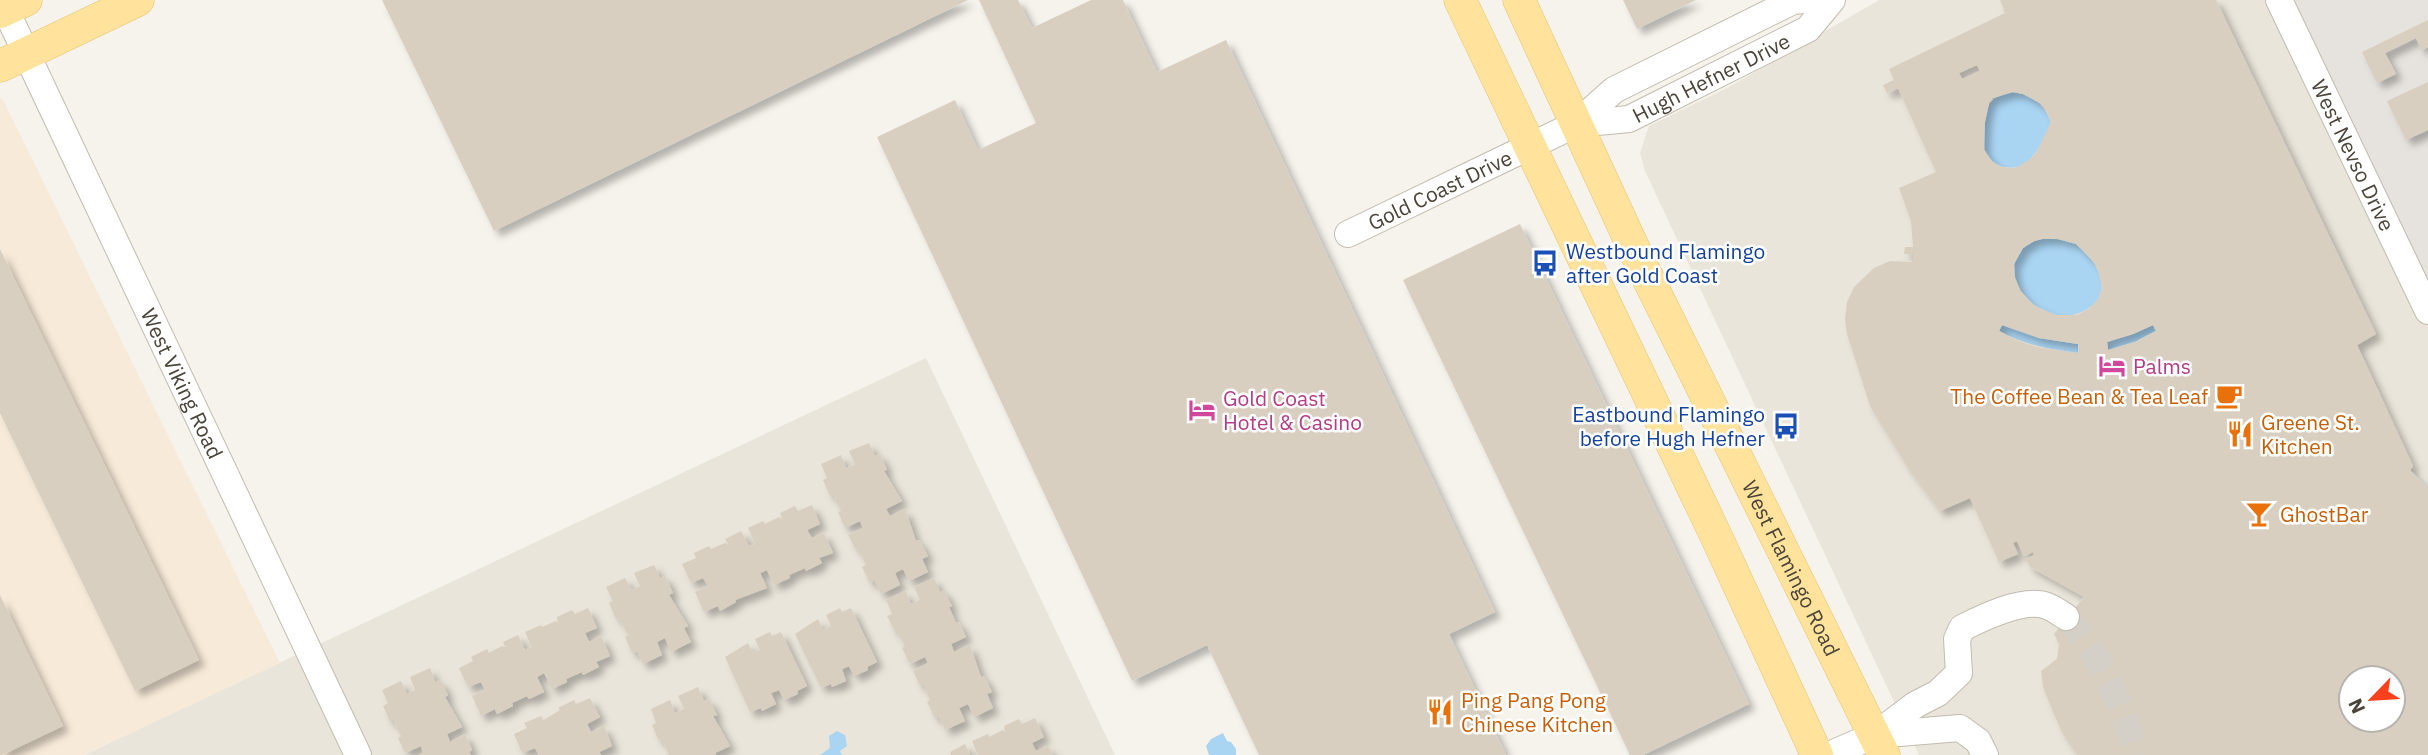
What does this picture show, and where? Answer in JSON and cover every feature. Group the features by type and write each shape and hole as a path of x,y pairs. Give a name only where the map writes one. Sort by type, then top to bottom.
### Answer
{"main road":[{"path":"13,60 138,0"},
{"path":"1460,0 1818,755"},
{"name":"West Flamingo Road","path":"1519,0 1640,262 1879,745"}],"street":[{"name":"Hugh Hefner Drive","path":"1531,146 1576,124 1614,90 1793,1 1804,0"},
{"name":"Hugh Hefner Drive","path":"1576,124 1629,119 1640,114 1808,29 1832,0"},
{"name":"West Nevso Drive","path":"2279,0 2428,311"},
{"name":"West Viking Road","path":"8,6 13,60 358,755"},
{"name":"Gold Coast Drive","path":"1348,233 1531,146"},
{"path":"1879,745 1915,705 1938,693 1959,673 1956,639 1962,628 2025,604 2044,605 2066,617"},
{"path":"1829,755 1960,728 1978,741 1985,755"}],"shaded area":[{"name":"Palms","path":"1879,0 2279,0 2428,311 2428,755 1919,755 1645,171 1640,153 1649,126 1729,87"},
{"path":"2279,0 2428,0 2428,311"},
{"path":"0,98 280,663 84,755 0,755"},
{"path":"926,358 1115,755 84,755"}],"water":[{"path":"2013,92 2036,101 2051,122 2036,153 2021,166 2011,168 1991,161 1985,149 1983,134 1990,103 2001,95"},
{"path":"2042,239 2074,243 2092,261 2102,284 2101,292 2093,306 2065,316 2048,312 2032,303 2021,290 2015,275 2015,260 2024,247"},
{"path":"2002,325 2039,338 2078,344 2078,353 2018,340 1999,331"},
{"path":"2153,325 2156,331 2135,342 2108,350 2107,342"},
{"path":"837,731 845,735 847,746 840,751 842,755 820,755 830,748 829,736"},
{"path":"1223,733 1236,749 1236,755 1209,755 1206,746 1211,739"}],"building":[{"path":"382,0 968,0 494,231"},
{"name":"Gold Coast Hotel & Casino","path":"979,0 1018,0 1032,28 1091,0 1123,0 1157,72 1226,40 1495,612 1449,634 1506,755 1259,755 1207,645 1132,681 877,137 955,100 978,150 1036,123"},
{"path":"1623,0 1696,0 1637,29"},
{"name":"Palms","path":"2000,0 2216,0 2376,334 2357,345 2413,466 2410,470 2428,489 2428,755 2077,755 2053,712 2043,687 2041,671 2057,659 2059,644 2054,634 2084,597 2030,567 2026,559 2034,555 2033,552 2024,556 2017,541 2013,543 2018,554 1999,562 1970,498 1940,511 1908,468 1870,406 1847,334 1847,302 1854,287 1874,268 1890,261 1913,262 1913,254 1904,254 1905,247 1913,247 1911,221 1899,188 1936,172 1898,88 1887,93 1883,85 1894,80 1889,69 2005,13","holes":["1977,65 1980,71 1962,79 1959,73","2013,92 2023,94 2040,103 2046,109 2051,122 2036,153 2015,168 2001,167 1992,161 1984,150 1985,122 1989,103 1993,98","2058,239 2076,244 2097,265 2102,288 2098,299 2090,308 2077,315 2056,315 2033,305 2020,291 2014,264 2023,248 2034,241","2002,325 2039,338 2078,344 2078,353 2037,347 1999,331","2153,325 2156,331 2135,342 2108,350 2107,342"]},
{"path":"2428,20 2428,47 2421,50 2416,38 2385,53 2396,74 2377,83 2362,52"},
{"path":"2428,82 2428,130 2406,140 2387,101"},
{"path":"1520,224 1749,704 1643,755 1630,755 1403,280"},
{"path":"0,249 199,660 135,691 0,413"},
{"path":"869,443 875,456 880,454 887,470 884,471 902,501 886,509 890,516 905,509 916,541 919,540 928,556 922,559 928,572 909,581 903,569 895,573 900,585 881,594 874,580 870,583 862,567 866,565 859,551 861,548 856,550 848,535 863,528 860,521 845,528 834,497 836,494 830,496 823,480 827,478 821,464 841,455 846,468 855,464 849,451"},
{"path":"812,505 820,524 807,530 812,538 824,533 833,553 819,558 822,563 789,575 790,578 774,585 767,570 760,573 767,588 735,600 736,602 720,611 718,606 704,612 695,592 708,586 703,578 691,583 682,564 696,558 694,553 709,546 711,549 728,544 725,539 741,531 749,546 755,544 748,528 763,521 765,524 779,517 782,519 780,513 795,506 798,511"},
{"path":"654,565 660,578 665,576 673,593 669,595 688,626 684,628 691,642 671,652 665,638 657,642 662,655 643,664 637,651 632,653 625,637 630,635 619,618 616,619 609,603 613,601 606,587 625,578 632,590 640,586 634,573"},
{"path":"934,578 940,592 944,590 956,623 959,622 966,637 951,644 954,652 970,645 981,677 984,676 992,692 987,694 993,708 974,717 968,704 959,708 965,721 945,730 939,716 935,718 927,702 930,700 925,684 920,686 913,671 928,663 925,657 910,664 902,648 905,646 898,633 900,630 895,632 887,616 892,614 886,600 905,591 911,604 920,600 914,587"},
{"path":"0,595 63,726 2,755 0,755"},
{"path":"588,608 597,628 585,633 589,642 601,636 610,656 596,662 599,667 566,679 567,682 552,689 544,673 537,677 544,692 512,703 513,706 497,714 495,709 481,716 472,696 485,690 481,682 468,687 459,668 473,661 471,657 487,649 489,653 505,647 503,642 518,635 525,650 532,647 525,632 541,625 542,627 556,621 558,623 557,617 572,610 575,614"},
{"path":"840,608 842,612 851,608 877,662 867,667 868,670 854,676 849,666 842,669 846,681 821,688 795,634 818,619 823,630 831,626 826,615"},
{"path":"770,632 772,636 781,632 807,686 797,691 798,694 784,700 779,690 771,693 776,704 762,711 761,708 750,712 725,657 748,643 753,653 760,650 755,639"},
{"path":"430,668 435,682 440,680 448,695 445,697 462,727 447,734 450,742 465,734 472,750 469,752 471,755 419,755 423,753 421,746 405,753 398,738 401,736 394,722 396,719 390,722 383,706 388,703 382,690 401,681 407,694 415,690 410,677"},
{"path":"698,687 704,701 709,699 717,715 713,716 730,746 715,753 716,755 669,755 663,741 665,739 659,741 652,725 656,723 651,709 670,700 675,713 684,709 678,696"},
{"path":"590,698 600,717 587,724 591,732 604,726 612,746 599,752 601,755 539,755 535,748 522,753 514,734 527,728 524,723 541,716 544,720 560,710 558,708 574,700 576,704"},
{"path":"1035,718 1044,737 1032,743 1036,751 1048,746 1053,755 978,755 972,741 988,734 989,737 1003,730 1005,732 1004,726 1019,719 1022,724"},
{"path":"965,744 970,755 951,755 950,752"}],"tunnel":[{"path":"2066,617 2100,664 2125,718 2138,755"}],"place":[{"name":"Westbound Flamingo after Gold Coast","path":"1545,263"},
{"name":"Palms","path":"2112,366"},
{"name":"The Coffee Bean & Tea Leaf","path":"2229,396"},
{"name":"Gold Coast Hotel & Casino","path":"1202,410"},
{"name":"Eastbound Flamingo before Hugh Hefner","path":"1786,426"},
{"name":"Greene St. Kitchen","path":"2240,434"},
{"name":"GhostBar","path":"2259,514"},
{"name":"Ping Pang Pong Chinese Kitchen","path":"1440,712"}]}
